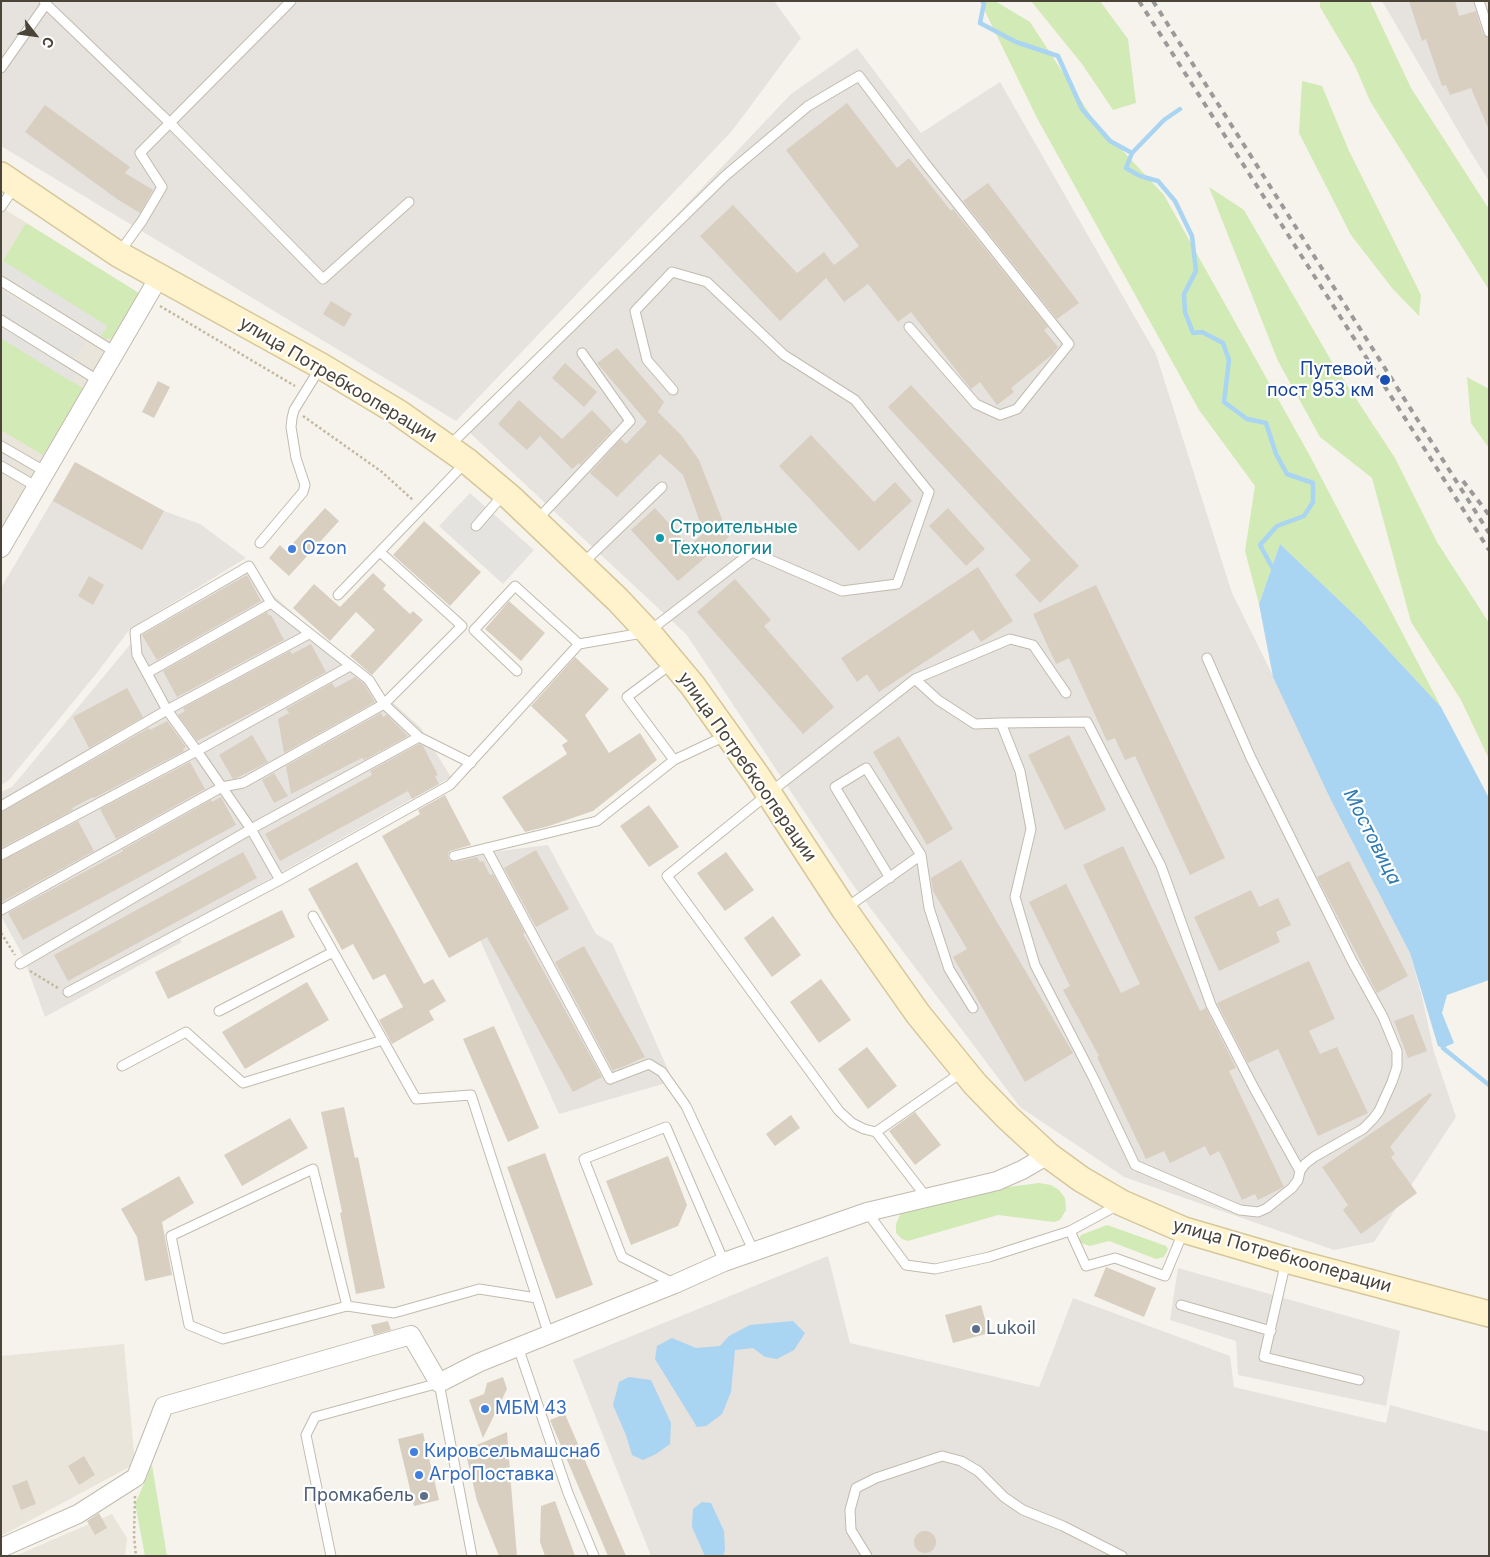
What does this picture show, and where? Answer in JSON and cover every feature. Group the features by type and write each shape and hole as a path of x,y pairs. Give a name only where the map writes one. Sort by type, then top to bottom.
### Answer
{"main road":[{"name":"улица Потребкооперации","path":"8,180 118,254 153,287 322,366 399,413 457,454 505,493 582,564 648,632 693,686 892,979 964,1071 1007,1117 1048,1155 1082,1179 1122,1203 1184,1230 1286,1260 1489,1314"}],"street":[{"path":"1,548 153,287"},
{"path":"1,1548 78,1514 136,1477 164,1406 411,1335 439,1383 478,1363 675,1284 724,1262 867,1212 997,1181 1022,1170 1048,1155"}],"lane":[{"path":"118,254 142,221 162,187 140,153 291,1"},
{"path":"1479,1 1489,32"},
{"path":"1,68 45,3 170,123 323,279 409,202"},
{"path":"338,595 421,508 457,454 725,176 808,106 859,76 924,162 1069,344 1017,409 1000,415 976,404 909,327"},
{"path":"1,207 8,180"},
{"path":"68,992 280,880 450,785 579,644 648,632 752,552 842,590 897,584 929,492 855,400 784,355 707,282 672,272 635,311 647,360 673,390"},
{"path":"1,281 115,352"},
{"path":"1,320 99,381"},
{"path":"536,522 630,421 582,354"},
{"path":"260,542 303,492 305,485 296,458 291,427 294,410 322,366"},
{"path":"1,446 41,480"},
{"path":"1,466 41,480"},
{"path":"582,564 662,488"},
{"path":"476,526 505,493"},
{"path":"1,910 222,787 243,783 384,704 462,626 380,552"},
{"path":"280,880 250,829 167,710 137,655 135,632 249,566 271,603 369,680 384,704 419,737 471,763"},
{"path":"517,671 474,630 515,586 579,644"},
{"path":"147,673 271,603"},
{"path":"1,806 167,710 309,634"},
{"path":"927,1198 876,1132 852,1123 839,1110 667,876 915,679 1010,639 1033,644 1066,693"},
{"path":"1001,723 1020,771 1031,830 1015,897 1035,965 1094,1079 1134,1165 1240,1210 1258,1212 1267,1208 1292,1188 1305,1164 1363,1129 1380,1111 1392,1082 1396,1067 1397,1051 1383,1017 1352,961 1251,758 1207,658"},
{"path":"673,662 627,697 674,760"},
{"path":"1,855 197,751 350,666"},
{"path":"915,679 938,700 976,724 1087,722 1161,866 1211,1006 1300,1171"},
{"path":"454,856 597,821 674,760 728,735"},
{"path":"20,964 250,829 419,737"},
{"path":"890,878 835,787 866,768 921,854 929,908 949,969 973,1008"},
{"path":"486,848 610,1079 649,1064 662,1072 686,1106 754,1252"},
{"path":"844,909 890,878 921,854"},
{"path":"313,916 416,1099 470,1095 549,1335"},
{"path":"219,1011 333,952"},
{"path":"122,1066 186,1032 243,1083 383,1040"},
{"path":"876,1132 964,1071"},
{"path":"675,1284 622,1257 584,1159 666,1127 724,1262"},
{"path":"346,1306 313,1169 171,1236 189,1325 223,1339 346,1306 394,1313 479,1289 537,1298"},
{"path":"867,1212 906,1265 935,1269 989,1257 1070,1231 1122,1203"},
{"path":"1070,1231 1086,1266 1115,1258 1165,1276 1184,1230"},
{"path":"1286,1260 1264,1357 1359,1380"},
{"path":"1181,1305 1271,1331"},
{"path":"518,1348 568,1493 594,1556"},
{"path":"331,1556 306,1435 315,1416 439,1383 472,1556"},
{"path":"867,1556 851,1530 850,1510 856,1488 876,1478 942,1456 961,1461 978,1471 1004,1497 1023,1510 1063,1526 1122,1556"}],"path":[{"path":"153,287 305,392"},
{"path":"294,410 382,472 421,508"},
{"path":"136,1477 134,1536 136,1556"}],"shaded area":[{"path":"1,1 774,1 801,38 732,131 456,421 1,146"},
{"path":"1382,1 1489,1 1489,181 1467,146"},
{"path":"857,48 921,133 1000,82 1156,354 1232,593 1410,953 1434,1052 1456,1117 1374,1242 1334,1250 1124,1177 1020,1107 853,885 686,634 470,433 791,94"},
{"path":"1,207 142,295 1,540"},
{"path":"3,261 107,326 101,336 1,273 1,263"},
{"path":"1,290 85,342 75,359 1,313"},
{"path":"1,326 77,374 72,382 1,338"},
{"path":"1,450 15,457 9,467 1,462"},
{"path":"75,462 164,511 200,524 246,558 130,629 96,674 9,780 1,785 1,588"},
{"path":"470,493 534,550 503,584 439,526"},
{"path":"244,569 420,727 451,777 176,931 182,942 45,1017 23,956 1,916 1,792 12,787 138,635"},
{"path":"548,845 596,934 612,943 673,1081 559,1114 445,863 500,851"},
{"path":"828,1256 850,1343 1039,1387 1073,1298 1230,1356 1234,1387 1386,1423 1390,1405 1489,1432 1489,1556 651,1556 573,1360"},
{"path":"1178,1268 1400,1331 1386,1406 1238,1375 1236,1341 1170,1320"},
{"path":"124,1344 135,1464 1,1536 1,1356"},
{"path":"112,1514 127,1538 125,1556 15,1556"}],"green space":[{"path":"980,1 995,1 1030,22 1093,119 1164,195 1310,456 1441,707 1361,621 1280,544 1259,604 1245,551 1255,486 1199,410 1037,118"},
{"path":"1031,1 1100,1 1128,39 1136,103 1113,110 1082,64"},
{"path":"1320,1 1370,1 1411,88 1489,209 1489,290 1370,101 1355,66 1320,7"},
{"path":"1302,81 1322,86 1349,151 1421,295 1419,316 1392,288 1351,235 1299,133"},
{"path":"1209,187 1244,210 1332,362 1395,458 1437,542 1489,623 1489,759 1461,700 1411,622 1372,478 1320,437 1278,361"},
{"path":"26,223 142,295 115,338 106,339 101,336 107,326 3,261"},
{"path":"1,338 84,389 43,455 1,430"},
{"path":"1467,377 1489,389 1489,448 1471,423"},
{"path":"1039,1183 1051,1185 1059,1190 1065,1198 1066,1210 1060,1220 1054,1222 998,1215 908,1241 902,1239 896,1233 896,1224 901,1212 1008,1187"},
{"path":"1107,1225 1166,1246 1168,1249 1164,1257 1156,1259 1109,1241 1090,1246 1081,1243 1079,1239 1081,1235"},
{"path":"152,1465 167,1556 145,1556 135,1504"}],"water":[{"path":"1280,544 1361,621 1441,707 1489,798 1489,980 1447,995 1442,1013 1454,1043 1443,1048 1438,1046 1410,953 1331,800 1273,677 1259,604"},
{"path":"793,1321 805,1333 794,1350 777,1359 765,1357 753,1348 735,1350 731,1392 722,1414 706,1426 697,1427 655,1359 657,1346 672,1338 696,1348 720,1346 729,1336 750,1325"},
{"path":"629,1377 651,1380 671,1423 670,1444 643,1460 632,1455 613,1405 619,1382"},
{"path":"702,1502 711,1503 724,1531 725,1550 723,1556 705,1556 692,1527 693,1509"}],"building":[{"path":"1409,1 1455,1 1459,16 1476,11 1483,34 1489,38 1489,130 1471,88 1450,95 1446,85 1442,86 1426,39 1422,41"},
{"path":"847,103 897,168 909,158 951,211 953,209 1048,327 1044,330 1058,347 1053,354 1011,388 1014,392 997,405 980,382 971,389 911,312 898,322 868,284 844,302 826,278 780,321 700,236 733,205 797,273 824,252 834,265 859,246 786,150"},
{"path":"45,105 130,167 125,173 153,190 140,213 117,199 25,132"},
{"path":"988,183 1079,303 1057,319 963,201"},
{"path":"331,301 352,314 344,327 323,314"},
{"path":"617,348 664,402 658,412 681,435 699,460 729,537 678,581 631,530 655,508 689,546 704,533 683,475 660,454 617,497 590,473 621,439 626,444 647,422 597,363"},
{"path":"565,363 597,392 584,407 552,378"},
{"path":"158,381 170,387 154,418 142,412"},
{"path":"911,385 1079,566 1040,603 1015,575 1031,560 888,407"},
{"path":"519,400 562,439 592,410 612,431 580,465 579,463 572,469 540,436 527,450 498,424"},
{"path":"811,435 874,502 895,482 912,501 859,551 779,466"},
{"path":"75,462 164,511 142,550 53,501"},
{"path":"325,508 339,521 289,576 269,558 280,545 286,551"},
{"path":"948,508 985,549 966,566 929,526"},
{"path":"424,521 481,572 450,606 393,555"},
{"path":"978,567 1013,621 981,642 973,630 879,692 867,674 857,682 841,658"},
{"path":"373,573 386,585 383,589 410,614 413,611 423,620 372,675 350,656 375,630 356,612 330,641 293,608 314,584 340,607"},
{"path":"247,575 261,601 157,660 142,635"},
{"path":"89,576 104,585 93,605 78,596"},
{"path":"735,579 771,620 764,626 834,707 803,734 697,612"},
{"path":"1096,585 1225,858 1190,875 1135,756 1125,760 1115,738 1107,741 1069,658 1056,664 1033,614"},
{"path":"509,601 545,633 521,661 485,629"},
{"path":"267,612 269,616 271,615 284,640 177,697 163,671"},
{"path":"311,644 326,672 280,698 197,741 178,715 185,711 183,708 290,651 292,654"},
{"path":"575,657 609,689 585,715 609,753 640,733 657,760 593,811 525,832 502,797 567,754 562,745 568,741 531,706"},
{"path":"355,677 364,684 375,702 284,753 278,719 289,713 286,709 332,683 335,688"},
{"path":"127,688 143,717 89,748 73,717"},
{"path":"381,713 383,717 387,715 408,736 364,760 362,758 291,794 286,766"},
{"path":"167,721 186,747 183,749 184,751 72,808 73,810 1,848 1,812 149,728 150,730"},
{"path":"252,735 268,762 233,779 219,755"},
{"path":"1069,735 1106,810 1065,830 1028,755"},
{"path":"899,736 953,829 927,845 873,752"},
{"path":"419,744 423,746 438,775 435,776 439,784 412,799 408,791 280,861 265,834 372,775 370,771"},
{"path":"190,762 205,789 116,839 100,809"},
{"path":"274,773 288,796 274,803 262,780"},
{"path":"445,795 471,845 450,851 448,855 449,860 455,862 477,857 480,862 483,861 490,875 493,874 525,933 523,934 602,1077 573,1092 487,937 449,958 382,836 420,814 418,810"},
{"path":"221,797 236,825 23,940 8,913 123,851 211,800 212,802"},
{"path":"649,805 679,847 649,867 620,826"},
{"path":"78,821 94,851 2,902 1,861"},
{"path":"1123,846 1200,1011 1206,1008 1236,1068 1229,1071 1284,1187 1258,1200 1255,1194 1242,1200 1219,1151 1210,1156 1205,1146 1170,1163 1164,1151 1146,1159 1097,1057 1099,1056 1063,990 1070,986 1029,902 1066,884 1121,993 1140,984 1083,865"},
{"path":"536,850 569,909 536,927 504,868"},
{"path":"243,852 257,878 68,981 54,955"},
{"path":"726,852 754,890 725,911 697,873"},
{"path":"961,860 1073,1053 1025,1082 953,957 967,949 933,891 931,878"},
{"path":"1349,861 1408,976 1377,993 1317,877"},
{"path":"357,862 424,984 433,979 446,1001 429,1011 434,1020 392,1044 379,1020 403,1007 385,974 373,980 353,944 342,950 308,889"},
{"path":"1251,890 1259,907 1278,898 1291,925 1276,932 1280,942 1219,971 1194,917"},
{"path":"282,910 295,937 168,999 155,972"},
{"path":"773,916 801,955 772,977 744,938"},
{"path":"584,946 645,1057 613,1071 555,962"},
{"path":"1309,961 1335,1019 1309,1031 1320,1054 1337,1047 1368,1113 1318,1136 1278,1049 1248,1063 1217,1003"},
{"path":"821,979 851,1020 819,1043 790,1002"},
{"path":"307,982 329,1020 245,1069 222,1032"},
{"path":"1413,1014 1427,1051 1408,1058 1394,1021"},
{"path":"494,1026 539,1128 508,1142 463,1039"},
{"path":"867,1047 897,1086 868,1109 838,1069"},
{"path":"1430,1093 1432,1095 1390,1147 1395,1154 1391,1157 1417,1193 1361,1234 1343,1210 1348,1205 1322,1167"},
{"path":"344,1107 355,1158 358,1157 385,1288 356,1294 340,1213 342,1212 321,1112"},
{"path":"915,1112 941,1145 915,1165 889,1131"},
{"path":"791,1115 800,1128 775,1146 766,1134"},
{"path":"290,1118 308,1148 242,1186 224,1155"},
{"path":"545,1153 593,1285 556,1299 507,1167"},
{"path":"668,1156 687,1205 678,1226 631,1245 606,1181"},
{"path":"179,1176 194,1203 162,1222 172,1275 145,1281 137,1237 121,1209"},
{"path":"1106,1267 1156,1288 1144,1317 1094,1296"},
{"path":"981,1305 989,1333 953,1343 945,1315"},
{"path":"388,1321 391,1330 374,1335 371,1325"},
{"name":"МБМ 43","path":"503,1377 507,1389 483,1438 469,1400 484,1394 487,1383"},
{"path":"565,1414 626,1556 608,1556 550,1420"},
{"path":"507,1432 517,1556 499,1556 477,1501 465,1450"},
{"path":"423,1433 439,1500 414,1506 398,1439"},
{"path":"84,1456 95,1475 79,1485 68,1466"},
{"path":"27,1480 36,1504 21,1510 12,1486"},
{"path":"555,1501 575,1556 545,1556 540,1542 541,1506"},
{"path":"99,1513 107,1528 95,1535 87,1521"},
{"path":"921,1531 929,1531 936,1538 936,1546 929,1553 921,1553 914,1546 914,1538"}],"waterway":[{"name":"Мостовица","path":"982,1 984,3 980,23 1016,42 1058,56 1082,109 1110,141 1132,153 1126,168 1140,176 1158,181 1175,201 1192,236 1196,271 1184,294 1185,312 1193,333 1202,332 1223,343 1229,360 1224,402 1247,419 1266,423 1276,454 1287,474 1313,483 1313,502 1304,516 1277,526 1260,545 1272,567 1276,568"},
{"path":"1132,153 1164,120 1180,109"},
{"name":"Мостовица","path":"1443,1044 1443,1048 1489,1085"}],"railway":[{"path":"1139,1 1489,550"},
{"path":"1153,1 1489,533"},
{"path":"1463,481 1489,515"}],"place":[{"name":"Путевой пост 953 км","path":"1385,380"},
{"name":"Строительные Технологии","path":"660,538"},
{"name":"Ozon","path":"292,549"},
{"name":"Lukoil","path":"976,1329"},
{"name":"МБМ 43","path":"485,1409"},
{"name":"Кировсельмашснаб","path":"414,1452"},
{"name":"АгроПоставка","path":"419,1475"},
{"name":"Промкабель","path":"424,1496"}]}
